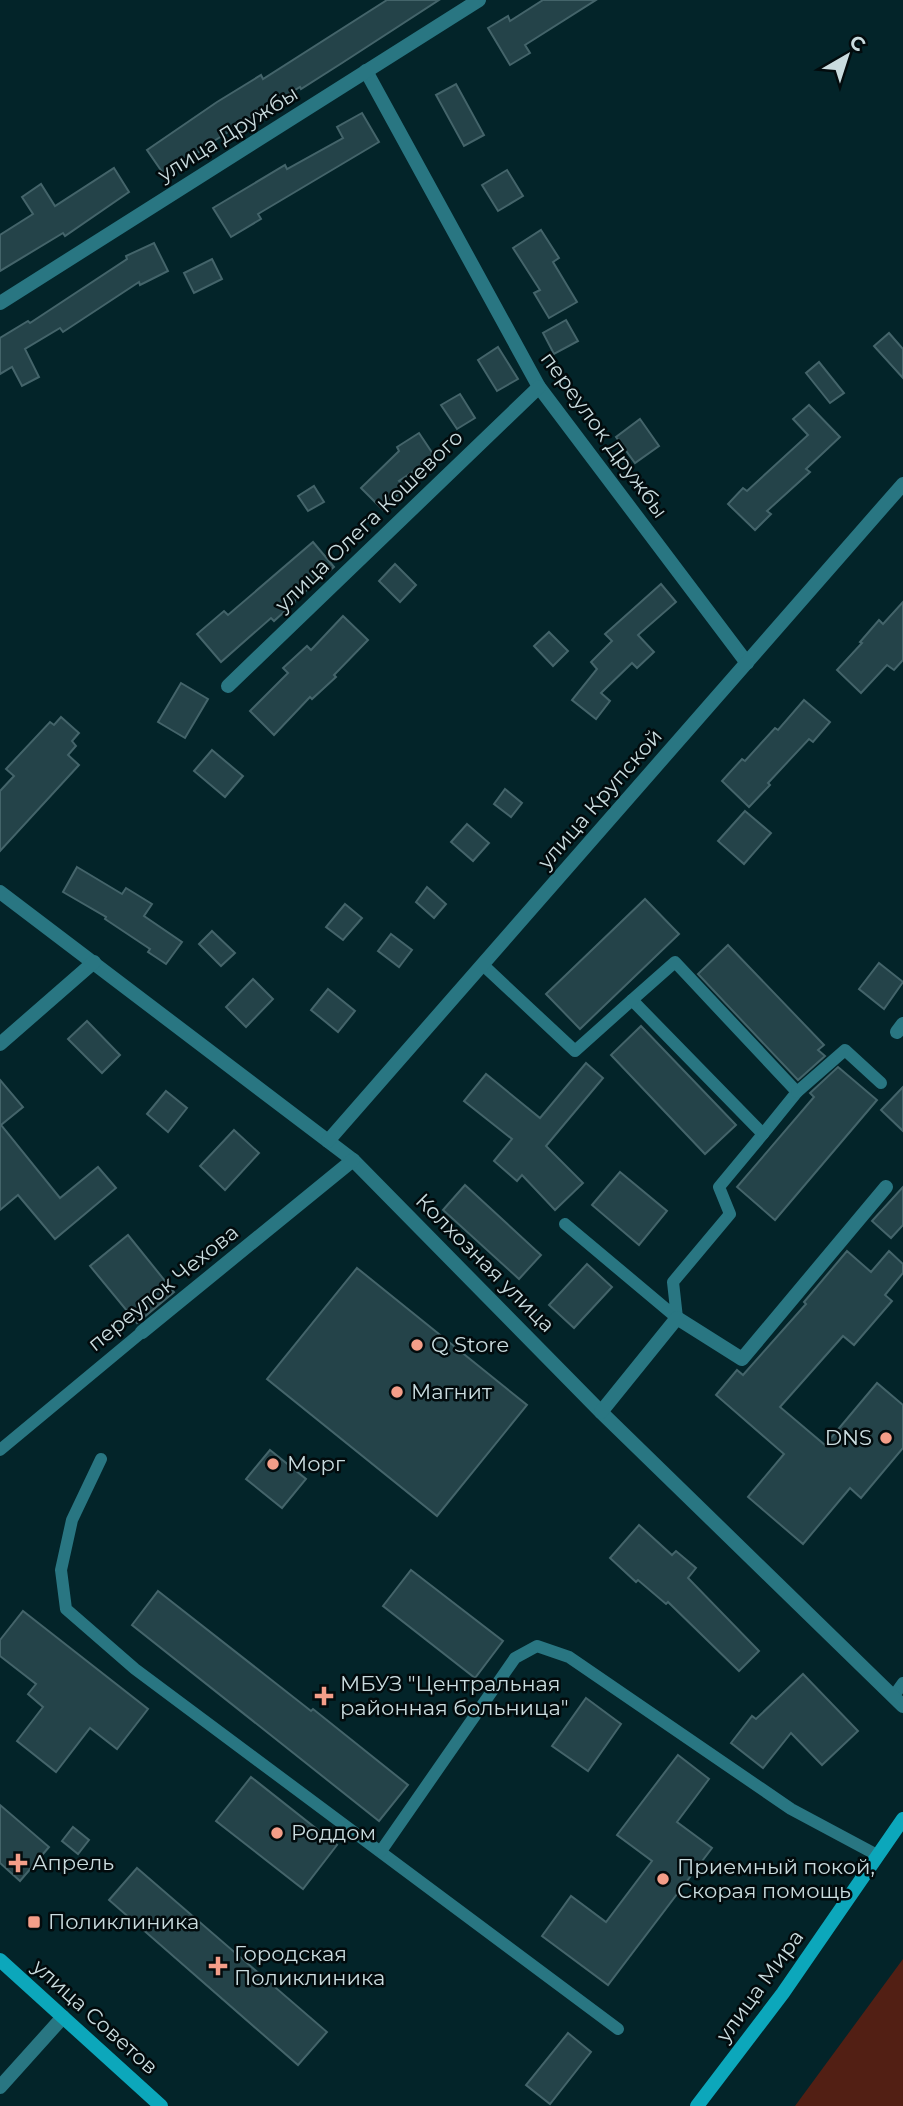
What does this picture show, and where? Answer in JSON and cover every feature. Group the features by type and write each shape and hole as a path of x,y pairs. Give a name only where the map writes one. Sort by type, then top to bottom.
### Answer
{"main road":[{"name":"улица Мира","path":"697,2106 783,1993 903,1819"},
{"name":"улица Советов","path":"0,1960 161,2106"}],"street":[{"name":"улица Дружбы","path":"0,303 479,0"},
{"name":"переулок Дружбы","path":"366,71 538,387 747,663"},
{"name":"улица Олега Кошевого","path":"228,686 538,387"},
{"name":"улица Крупской","path":"328,1141 903,484"},
{"name":"Колхозная улица","path":"0,892 353,1160 601,1412 898,1702"},
{"path":"0,1044 93,962"},
{"name":"переулок Чехова","path":"142,1332 353,1160"},
{"path":"601,1412 677,1318 742,1359 886,1186"},
{"path":"0,2087 63,2017"}],"lane":[{"path":"483,965 575,1051 675,962 797,1092"},
{"path":"632,1000 763,1134"},
{"path":"677,1318 673,1282 730,1214 719,1187 797,1092 845,1050 881,1083"},
{"path":"565,1224 677,1318"},
{"name":"переулок Чехова","path":"0,1450 142,1332"},
{"path":"101,1460 72,1520 61,1570 66,1609 135,1669 618,2029"},
{"path":"380,1851 515,1658 537,1646 569,1657 791,1809 877,1855"},
{"path":"898,1702 903,1684"}],"shaded area":[{"path":"903,1959 903,2106 795,2106"}],"building":[{"path":"387,0 439,0 301,89 300,87 214,141 165,176 147,150 217,102 261,75 263,79"},
{"path":"543,0 596,0 525,45 530,53 510,65 488,28 508,16 510,21"},
{"path":"456,84 484,135 464,146 436,95"},
{"path":"362,113 379,142 258,214 261,219 231,237 213,208 285,165 287,169 343,138 337,127"},
{"path":"114,168 129,192 65,236 63,233 0,271 0,235 33,214 22,197 41,184 55,206"},
{"path":"507,170 523,196 498,211 482,185"},
{"path":"541,230 559,258 553,262 577,302 549,318 534,293 540,290 513,248"},
{"path":"154,243 168,271 140,285 139,282 63,332 60,328 25,349 39,377 22,386 12,367 0,374 0,338 28,321 30,323 127,259 126,256"},
{"path":"212,259 222,279 194,293 184,273"},
{"path":"566,320 578,341 554,354 543,333"},
{"path":"889,333 903,349 903,378 874,346"},
{"path":"498,347 518,379 497,391 478,360"},
{"path":"819,362 844,393 830,403 806,373"},
{"path":"460,394 475,418 457,429 441,405"},
{"path":"809,405 840,437 806,469 810,472 767,511 771,514 755,530 728,504 743,488 747,491 808,435 793,419"},
{"path":"640,419 659,446 635,463 616,437"},
{"path":"419,433 435,457 399,481 405,487 383,510 361,488 399,451 397,447"},
{"path":"314,486 324,502 308,511 298,496"},
{"path":"313,542 334,567 274,621 271,618 221,662 197,634 224,611 228,615"},
{"path":"395,564 416,585 400,602 379,581"},
{"path":"661,584 676,602 638,635 654,652 637,668 632,663 601,693 610,701 596,719 572,700 597,669 591,662 612,641 605,634"},
{"path":"903,602 903,660 894,670 887,665 861,693 837,670 879,620 883,624"},
{"path":"343,616 368,640 334,675 336,677 312,699 310,697 274,735 250,711 288,673 283,668 307,646 311,650"},
{"path":"549,632 568,651 553,666 534,646"},
{"path":"181,683 208,699 185,738 158,722"},
{"path":"804,700 830,722 813,742 809,739 749,807 722,781 742,759 745,761 775,728 778,730"},
{"path":"61,717 79,733 72,741 76,746 68,755 79,765 0,851 0,791 14,776 6,769 50,722 54,725"},
{"path":"212,750 243,776 225,797 194,771"},
{"path":"505,789 522,803 511,817 494,804"},
{"path":"745,811 771,833 744,864 718,841"},
{"path":"467,824 489,843 473,861 451,842"},
{"path":"77,867 122,894 126,888 152,904 144,916 182,942 166,964 148,952 150,949 105,919 106,917 63,892"},
{"path":"427,887 446,904 434,918 416,902"},
{"path":"645,899 679,934 580,1029 546,994"},
{"path":"345,904 362,918 343,940 326,927"},
{"path":"212,931 235,953 221,966 199,944"},
{"path":"391,934 412,950 399,967 378,951"},
{"path":"728,945 824,1045 818,1050 825,1056 798,1080 698,974"},
{"path":"879,963 903,982 884,1009 859,989"},
{"path":"253,979 273,999 246,1027 226,1007"},
{"path":"328,989 355,1011 338,1032 311,1010"},
{"path":"87,1021 120,1055 102,1073 68,1039"},
{"path":"641,1026 736,1125 705,1154 611,1055"},
{"path":"586,1063 603,1078 546,1146 583,1183 555,1210 522,1175 517,1181 494,1161 512,1139 464,1101 486,1074 540,1118"},
{"path":"838,1067 877,1100 775,1220 737,1187 814,1097 810,1093"},
{"path":"0,1080 23,1107 1,1125 60,1198 98,1167 116,1188 55,1239 18,1195 0,1210"},
{"path":"903,1087 903,1131 881,1110"},
{"path":"166,1091 187,1108 168,1132 147,1114"},
{"path":"234,1130 259,1153 225,1190 200,1166"},
{"path":"620,1172 667,1211 639,1245 592,1205"},
{"path":"465,1185 541,1255 519,1279 443,1210"},
{"path":"903,1187 903,1225 891,1238 872,1221"},
{"path":"128,1235 174,1292 137,1323 90,1266"},
{"path":"847,1251 871,1272 889,1251 903,1264 903,1273 885,1295 892,1301 854,1345 843,1336 780,1407 825,1445 877,1383 903,1405 903,1448 861,1498 850,1488 803,1544 748,1497 784,1454 716,1395 737,1370 743,1375 806,1304 804,1302"},
{"path":"587,1264 612,1287 574,1328 549,1305"},
{"name":"Магнит","path":"357,1268 527,1405 437,1516 267,1379"},
{"name":"Морг","path":"270,1450 306,1479 282,1508 246,1479"},
{"path":"639,1525 672,1555 676,1551 696,1568 688,1578 759,1651 739,1671 668,1602 666,1604 638,1580 636,1582 610,1558"},
{"path":"411,1570 503,1641 475,1678 383,1606"},
{"path":"158,1591 408,1785 379,1821 132,1625"},
{"path":"23,1611 148,1709 117,1749 90,1728 56,1772 17,1741 43,1707 28,1694 36,1684 0,1656 0,1640"},
{"path":"803,1674 858,1731 822,1765 791,1733 763,1768 731,1743 752,1716 756,1719"},
{"path":"586,1698 621,1724 588,1771 552,1746"},
{"name":"Приемный покой, Скорая помощь","path":"678,1755 709,1779 677,1822 712,1848 608,1985 542,1936 571,1896 606,1922 652,1861 617,1835"},
{"name":"Роддом","path":"251,1777 337,1845 303,1889 216,1821"},
{"path":"0,1805 49,1847 20,1881 0,1863"},
{"path":"73,1827 89,1840 78,1854 62,1841"},
{"name":"Городская Поликлиника","path":"137,1868 327,2032 298,2065 109,1900"},
{"path":"568,2033 591,2052 550,2104 526,2085"}],"place":[{"name":"Q Store","path":"417,1345"},
{"name":"Магнит","path":"397,1392"},
{"name":"DNS","path":"886,1438"},
{"name":"Морг","path":"273,1464"},
{"name":"МБУЗ \"Центральная районная больница\"","path":"324,1696"},
{"name":"Роддом","path":"277,1833"},
{"name":"Апрель","path":"18,1863"},
{"name":"Приемный покой, Скорая помощь","path":"663,1879"},
{"name":"Поликлиника","path":"34,1922"},
{"name":"Городская Поликлиника","path":"218,1966"}]}
